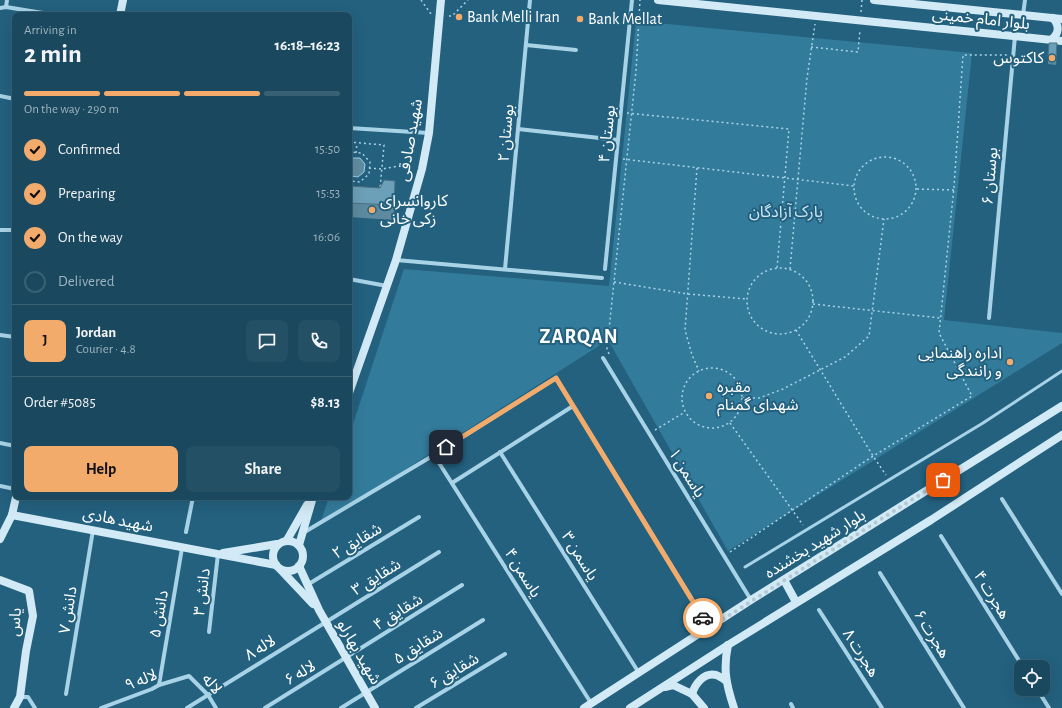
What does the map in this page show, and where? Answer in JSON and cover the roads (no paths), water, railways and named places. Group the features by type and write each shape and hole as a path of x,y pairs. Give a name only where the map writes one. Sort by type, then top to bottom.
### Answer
{"main road":[{"path":"121,12 123,0"},
{"name":"شهید صادقی","path":"352,385 396,260 422,169 429,133 441,0"},
{"name":"بلوار امام خمینی","path":"658,0 1062,41"},
{"name":"بلوار امام خمینی","path":"874,0 1062,19"},
{"path":"1051,40 1057,34 1058,30 1058,25 1053,18"},
{"name":"بلوار شهید بخشنده","path":"584,708 751,600 1062,406"},
{"path":"630,708 728,644 931,520 1062,436"},
{"path":"0,539 12,514 15,500"},
{"path":"287,540 310,500"},
{"path":"299,545 311,500"},
{"name":"شهید هادی","path":"12,514 278,567"},
{"path":"218,554 277,544 287,540 294,541 299,545 303,554 303,558 299,566 290,571 278,567"},
{"path":"277,544 274,548 272,557 278,567 319,610"},
{"path":"299,566 319,610"},
{"name":"یاس","path":"0,580 29,591 33,616 26,651 20,697 14,708"},
{"path":"784,580 796,602"},
{"name":"شهید بهارلو","path":"319,610 375,708"},
{"path":"728,644 725,658 725,680 734,708"},
{"path":"692,694 696,684 705,676 716,675 725,680"},
{"path":"662,688 673,685 692,694 704,708"}],"street":[{"path":"6,7 7,0"},
{"name":"بوستان ۲","path":"505,269 530,0"},
{"name":"بوستان ۴","path":"605,269 632,0"},
{"path":"1023,15 1025,0"},
{"path":"0,8 6,7 36,12"},
{"name":"بوستان ۶","path":"989,318 1015,36"},
{"path":"526,45 576,50"},
{"path":"0,96 12,98"},
{"path":"352,128 429,133"},
{"path":"518,129 618,140"},
{"path":"0,230 12,230"},
{"path":"396,260 602,278"},
{"path":"352,280 387,286"},
{"path":"0,335 12,337"},
{"name":"یاسمن ۱","path":"603,358 751,600"},
{"path":"303,534 434,455 556,378 709,628"},
{"path":"452,483 573,406"},
{"path":"0,443 12,445"},
{"name":"یاسمن ۳","path":"500,452 640,673"},
{"name":"یاسمن ۴","path":"434,455 591,703"},
{"path":"0,486 12,488"},
{"path":"1002,499 1062,594"},
{"path":"186,532 192,500"},
{"name":"شقایق ۲","path":"307,585 419,517"},
{"name":"دانش ۷","path":"66,694 93,530"},
{"name":"هجرت ۴","path":"941,536 1019,660"},
{"name":"دانش ۵","path":"159,685 182,547"},
{"name":"شقایق ۳","path":"326,622 439,552"},
{"name":"دانش ۳","path":"209,632 218,554"},
{"name":"هجرت ۶","path":"880,573 964,708"},
{"name":"شقایق ۴","path":"347,658 462,585"},
{"name":"هجرت ۸","path":"819,610 882,708"},
{"name":"شقایق ۵","path":"342,708 483,620"},
{"name":"لاله ۸","path":"187,708 326,622"},
{"name":"شقایق ۶","path":"416,708 505,654"},
{"name":"لاله ۶","path":"265,708 347,658"},
{"name":"لاله ۹","path":"102,708 152,690 159,685 189,676"},
{"name":"لاله","path":"189,676 208,695 216,708"},
{"path":"1041,696 1049,708"},
{"path":"20,697 28,697 35,708"}],"lane":[{"path":"745,567 983,423 1062,371"}],"place":[{"name":"Bank Melli Iran","path":"459,17"},
{"name":"Bank Mellat","path":"580,19"},
{"name":"کاکتوس","path":"1052,58"},
{"name":"کاروانسرای زکی خانی","path":"372,210"},
{"name":"اداره راهنمایی و رانندگی","path":"1010,362"},
{"name":"مقبره شهدای گمنام","path":"709,396"}],"district":[{"name":"ZARQAN","path":"579,337"}],"park label":[{"name":"پارک آزادگان","path":"786,212"}]}
